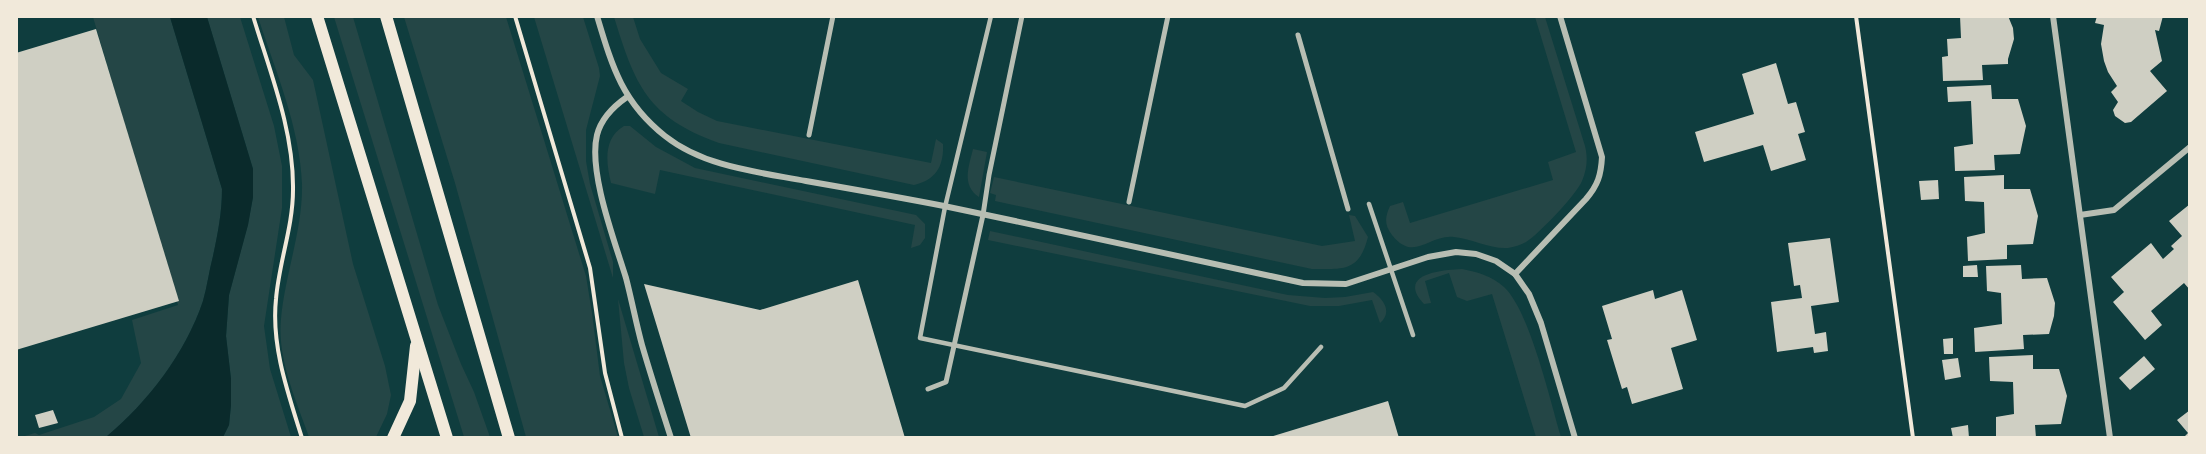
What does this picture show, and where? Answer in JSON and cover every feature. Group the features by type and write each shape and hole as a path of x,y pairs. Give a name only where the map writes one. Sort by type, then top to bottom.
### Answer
{"main road":[{"path":"317,16 447,438"},
{"path":"386,16 509,438"},
{"path":"393,438 410,401 417,338"}],"street":[{"path":"597,16 612,65 627,97 645,118 666,137 696,154 735,168 945,207 1303,284 1346,284 1428,257 1456,252 1476,254 1496,261 1515,274 1529,294 1541,322 1575,438"},
{"path":"809,135 832,16"},
{"path":"928,389 946,382 1022,16"},
{"path":"1129,202 1168,16"},
{"path":"1515,274 1586,199 1596,187 1601,174 1602,157 1560,16"},
{"path":"2053,16 2110,438"},
{"path":"1298,35 1348,209"},
{"path":"627,97 615,105 597,135 599,183 670,438"},
{"path":"2080,215 2114,210 2190,147"}],"lane":[{"path":"991,16 945,207 920,338 1245,406 1284,388 1321,347"},
{"path":"1369,204 1413,335"}],"path":[{"path":"253,16 281,108 292,162 291,211 276,297 275,318 279,356 286,389 302,438"},
{"path":"515,16 590,268 605,372 622,438"},
{"path":"1856,16 1913,438"}],"shaded area":[{"path":"93,17 170,17 222,189 218,231 203,301 195,321 164,376 136,408 106,437 18,438 35,433 39,435 94,417 121,399 141,363 132,320 178,305"},
{"path":"170,17 207,17 253,169 253,197 248,225 229,295 226,336 231,379 229,425 223,437 106,437 150,393 164,376 186,340 203,301 219,222 222,189"},
{"path":"207,17 240,17 274,126 282,166 282,208 264,326 270,369 291,437 223,437 229,425 231,405 231,379 226,336 229,295 248,224 253,197 253,169"},
{"path":"258,17 284,17 294,55 313,80 353,264 385,366 391,395 387,414 376,437 309,437 289,379 282,349 281,319 300,218 302,184 292,120"},
{"path":"334,17 353,17 438,305 490,437 464,437"},
{"path":"404,17 506,17 586,276 600,376 618,437 526,437 455,183"},
{"path":"534,17 583,17 599,68 600,76 586,130 586,161 590,184 613,262 613,278"},
{"path":"614,17 633,17 640,39 661,73 688,89 681,101 717,121 931,163 936,139 943,144 940,165 928,180 914,185 719,143 695,133 675,122 647,96 629,62"},
{"path":"1535,17 1545,17 1585,146 1586,168 1579,187 1539,231 1517,246 1494,247 1454,237 1437,239 1415,247 1407,247 1400,243 1389,231 1387,224 1386,217 1390,206 1403,202 1410,223 1553,180 1548,162 1576,152"},
{"path":"624,126 630,126 656,147 695,168 916,215 925,224 925,238 920,245 911,248 915,225 660,170 655,194 611,183 607,159 609,144 617,131"},
{"path":"973,149 987,152 979,197 973,192 968,181 968,168"},
{"path":"994,177 1322,246 1355,241 1349,215 1355,216 1368,237 1355,263 1341,268 1312,269 995,201 996,195 990,193"},
{"path":"990,231 1288,295 1325,298 1373,292 1384,303 1386,315 1380,323 1372,300 1339,306 1310,306 988,240"},
{"path":"1462,269 1489,277 1504,287 1513,299 1531,336 1561,437 1536,437 1492,294 1467,301 1457,297 1449,273 1425,281 1431,303 1424,304 1417,294 1415,286 1418,280 1425,276"},
{"path":"618,299 659,437 644,437 629,388 624,363"}],"building":[{"path":"1960,16 2008,16 2013,28 2014,39 2008,64 1982,65 1983,80 1943,81 1942,57 1948,56 1947,39 1961,38"},
{"path":"2097,16 2163,16 2159,31 2155,30 2162,61 2150,71 2167,91 2131,122 2125,123 2115,116 2113,110 2118,102 2111,92 2117,86 2104,61 2101,44 2104,25 2095,23"},
{"path":"96,29 179,301 16,350 16,53"},
{"path":"1776,63 1788,104 1796,102 1805,132 1798,134 1806,160 1771,171 1763,145 1704,162 1695,132 1754,114 1742,74"},
{"path":"1991,85 1992,99 2018,99 2026,126 2020,154 1994,155 1995,170 1955,171 1954,147 1973,144 1971,101 1948,102 1947,87"},
{"path":"2004,175 2004,189 2030,189 2038,216 2033,244 2007,245 2007,259 1968,261 1967,237 1985,233 1984,202 1965,201 1964,177"},
{"path":"1938,180 1939,199 1921,200 1919,181"},
{"path":"2190,204 2190,290 2184,283 2151,311 2162,325 2145,340 2113,302 2124,292 2111,277 2151,243 2163,259 2174,249 2171,246 2182,236 2169,221"},
{"path":"1830,238 1839,302 1811,306 1815,334 1826,332 1828,351 1814,353 1813,347 1777,352 1771,302 1802,298 1800,285 1794,286 1788,243"},
{"path":"1977,265 1978,277 1963,277 1963,266"},
{"path":"2021,265 2022,279 2047,278 2055,303 2049,334 2023,335 2024,349 1975,352 1974,328 2002,324 2001,293 1987,291 1986,266"},
{"path":"858,280 905,438 691,438 644,284 760,310"},
{"path":"1653,290 1655,299 1682,290 1697,340 1671,348 1683,389 1632,404 1627,387 1622,389 1607,340 1612,339 1602,306"},
{"path":"1953,338 1953,354 1944,354 1943,339"},
{"path":"2033,355 2033,369 2059,369 2067,396 2061,424 2035,425 2036,438 1996,438 1996,417 2014,414 2013,382 1990,381 1989,357"},
{"path":"2144,356 2155,369 2130,390 2119,378"},
{"path":"1958,358 1961,377 1945,380 1942,360"},
{"path":"1388,401 1399,438 1270,438 1270,437"},
{"path":"53,410 58,423 39,428 35,415"},
{"path":"2190,410 2190,438 2183,438 2188,433 2177,420"},
{"path":"1968,425 1969,438 1953,438 1951,428"}]}
